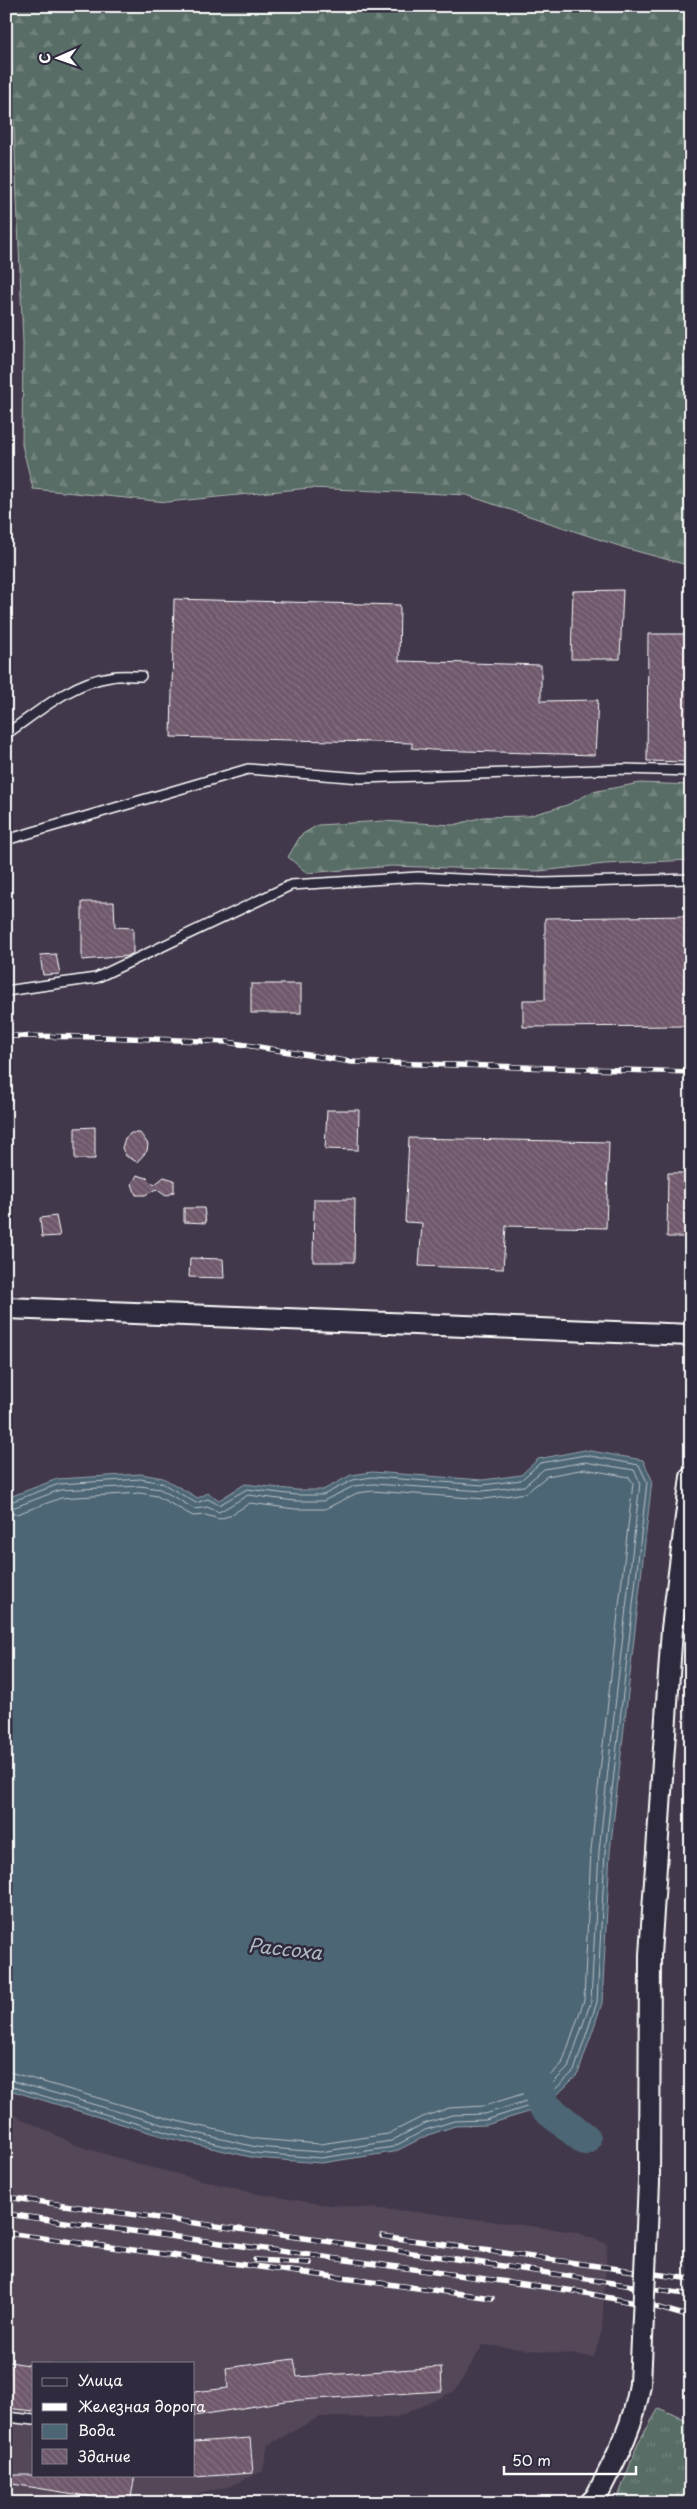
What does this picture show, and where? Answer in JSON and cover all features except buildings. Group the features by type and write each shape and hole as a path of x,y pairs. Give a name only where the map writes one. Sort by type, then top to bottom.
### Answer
{"street":[{"path":"6,1308 691,1335"},
{"path":"590,2503 596,2497 625,2441 636,2410 640,2384 649,2182 650,1955 672,1628 691,1476"}],"lane":[{"path":"6,734 61,697 86,684 109,677 141,676"},
{"path":"6,840 248,769 361,778 624,769 691,771"},
{"path":"6,991 96,978 291,885 418,877 543,883 691,879"},
{"path":"6,2416 32,2420"}],"shaded area":[{"path":"6,2111 76,2145 149,2167 258,2194 321,2204 429,2213 576,2232 607,2244 602,2330 594,2357 483,2345 455,2391 395,2418 319,2417 268,2445 263,2471 228,2487 159,2503 88,2503 6,2496"}],"green space":[{"path":"9,6 691,6 691,566 625,548 466,495 310,488 167,502 33,489 22,445 23,343"},
{"path":"640,783 691,785 691,860 605,864 540,871 392,866 307,873 288,857 301,835 318,825 383,821 454,825 483,817 528,816 567,805 592,792"},
{"path":"659,2408 691,2423 691,2503 616,2503 638,2443"}],"water":[{"name":"Рассоха","path":"585,1450 643,1460 652,1480 610,1852 602,2003 578,2074 545,2107 486,2125 455,2126 428,2135 394,2152 321,2163 255,2158 168,2138 6,2089 6,1495 12,1496 57,1479 141,1474 163,1478 198,1498 208,1493 219,1500 245,1484 296,1490 323,1490 351,1475 372,1472 483,1480 521,1475 538,1459"}],"waterway":[{"path":"530,2065 545,2107 585,2139"}],"railway":[{"path":"6,1036 103,1037 227,1042 352,1062 691,1072"},
{"path":"6,2197 463,2260 691,2295"},
{"path":"6,2214 575,2291 656,2307 691,2317"},
{"path":"6,2233 492,2298"},
{"path":"382,2236 691,2279"},
{"path":"255,2260 310,2263"}]}
